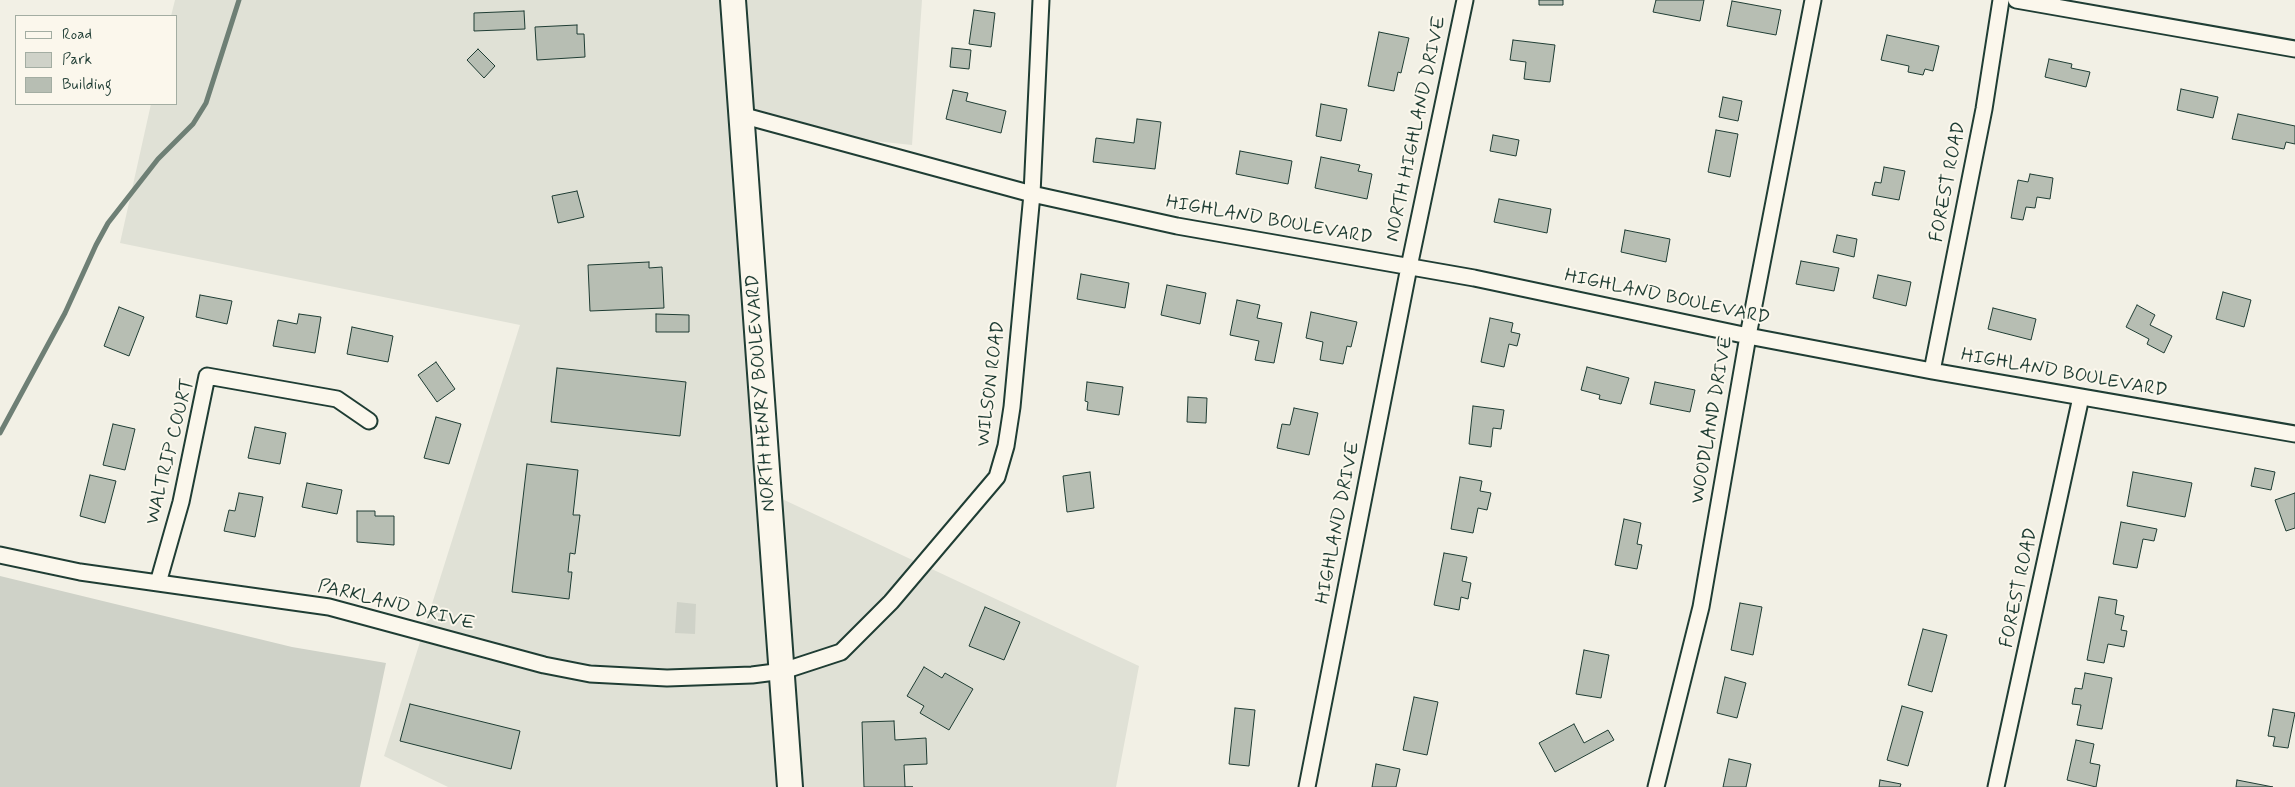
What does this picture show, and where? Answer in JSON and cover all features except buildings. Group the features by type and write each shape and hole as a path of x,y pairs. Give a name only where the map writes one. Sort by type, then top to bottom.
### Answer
{"main road":[{"name":"NORTH HENRY BOULEVARD","path":"733,0 790,787"}],"street":[{"name":"WILSON ROAD","path":"783,671 841,652 891,602 997,477 1006,446 1012,407 1032,194 1042,0"},
{"name":"NORTH HIGHLAND DRIVE","path":"1409,267 1465,0"},
{"name":"WOODLAND DRIVE","path":"1656,787 1701,607 1748,336 1813,0"},
{"name":"FOREST ROAD","path":"1932,371 1984,109 2001,0"},
{"path":"2016,0 2295,49"},
{"name":"HIGHLAND BOULEVARD","path":"741,115 1032,194 1177,226 1474,278 1748,336 1932,371 2295,434"},
{"name":"HIGHLAND DRIVE","path":"1307,787 1409,267"},
{"name":"WALTRIP COURT","path":"158,583 181,502 207,376 337,399 370,421"},
{"name":"FOREST ROAD","path":"1996,787 2081,397"},
{"name":"PARKLAND DRIVE","path":"0,555 80,572 329,607 544,665 590,674 667,678 752,675 783,671"}],"shaded area":[{"path":"175,0 922,0 912,145 743,127 765,491 1139,666 1116,787 448,787 384,756 520,325 120,243 151,105 178,105 178,15 171,15"}],"green space":[{"path":"0,576 292,647 386,663 360,787 0,787"},
{"path":"677,602 696,604 695,634 675,633"}],"waterway":[{"path":"0,433 65,313 108,223 158,159 193,124 206,103 239,0"}]}
